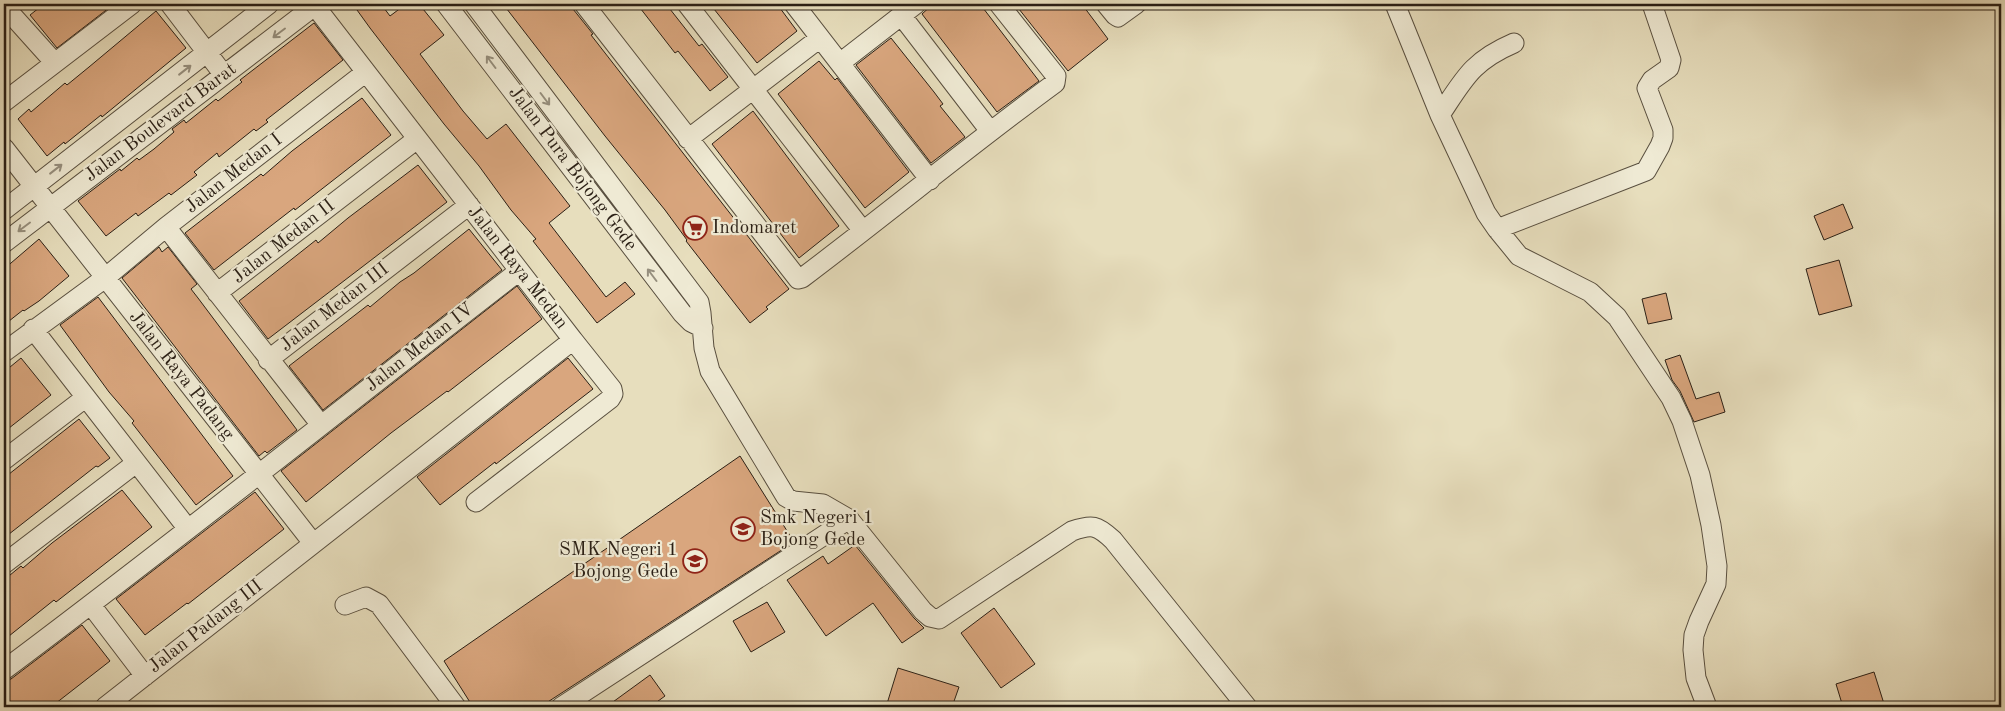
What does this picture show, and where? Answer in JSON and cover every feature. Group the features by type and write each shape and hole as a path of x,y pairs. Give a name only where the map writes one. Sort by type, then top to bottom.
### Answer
{"street":[{"path":"4,102 132,4"},
{"path":"170,4 224,75"},
{"name":"Jalan Boulevard Barat","path":"4,210 270,4"},
{"name":"Jalan Pura Bojong Gede","path":"446,4 682,313 703,328"},
{"path":"474,4 699,302 704,348 710,371 786,497 793,501 822,504 849,519 923,611 930,618 939,619 1072,531 1087,526 1101,529 1112,540 1247,707"},
{"path":"584,4 798,279 802,278 930,180 990,131 1055,83 1057,79 999,4"},
{"path":"687,4 863,231"},
{"path":"794,4 930,180"},
{"path":"1106,4 1118,16 1136,4"},
{"path":"1395,4 1440,115 1486,213 1519,256 1590,292 1617,317 1670,398 1682,422 1700,475 1717,566 1716,584 1694,635 1693,650 1696,678 1707,707"},
{"path":"1497,229 1646,171 1663,138 1663,130 1647,88 1652,80 1668,68 1670,60 1652,4"},
{"name":"Jalan Boulevard Barat","path":"4,243 316,5"},
{"name":"Jalan Raya Medan","path":"313,543 572,340 316,5"},
{"path":"13,7 55,63"},
{"path":"840,63 909,9 990,131"},
{"path":"688,139 820,38"},
{"path":"1440,115 1474,67 1485,57 1514,43"},
{"name":"Jalan Medan I","path":"4,352 104,278 166,227 366,72"},
{"name":"Jalan Medan II","path":"166,227 217,293 417,139"},
{"name":"Jalan Raya Padang","path":"4,148 313,543"},
{"name":"Jalan Medan III","path":"217,293 268,360 468,205"},
{"name":"Jalan Medan IV","path":"259,475 519,270"},
{"path":"33,329 188,529"},
{"path":"476,502 610,399 613,394 612,389 572,340"},
{"path":"268,360 321,425"},
{"path":"4,460 85,398"},
{"path":"4,564 136,463"},
{"path":"4,670 259,475"},
{"path":"561,707 849,519"},
{"name":"Jalan Padang III","path":"91,605 145,676 313,543"},
{"path":"345,605 366,597 378,604 456,707"},
{"path":"104,707 145,676"}],"building":[{"path":"44,4 114,4 57,48 30,15"},
{"path":"365,4 381,4 390,16 406,4 419,4 444,35 420,54 463,111 487,139 506,124 570,206 549,223 606,297 625,282 635,294 597,323 533,241 536,239 511,210 479,166 370,28 357,10"},
{"path":"503,4 569,4 593,34 591,35 789,289 766,307 768,309 750,323 686,241 665,210"},
{"path":"637,4 666,4 699,46 702,44 728,77 710,91 678,51 675,53"},
{"path":"710,4 777,4 797,31 757,63"},
{"path":"933,4 980,4 1039,81 997,112 922,14"},
{"path":"1015,4 1084,4 1084,7 1108,39 1068,71"},
{"path":"156,11 186,48 102,117 101,115 47,156 18,119 29,109 31,112 65,83 67,85"},
{"path":"314,23 343,60 266,120 268,122 256,131 254,129 219,157 217,153 194,172 197,175 171,195 169,193 138,216 136,213 106,236 78,201 120,169 121,171 137,158 139,160 154,149 174,132 172,129 184,120 186,123 216,99 218,101 242,82 240,80"},
{"path":"891,38 943,104 940,106 965,137 931,163 856,65"},
{"path":"819,61 835,80 837,78 909,172 865,208 778,94"},
{"path":"362,98 391,135 214,270 185,233 261,174 263,176 292,151"},
{"path":"753,111 839,226 799,258 712,144"},
{"path":"418,165 447,202 268,339 239,301 316,240 318,243"},
{"path":"1843,204 1853,228 1824,240 1814,216"},
{"path":"469,229 502,270 323,410 289,366 368,305 370,307"},
{"path":"39,239 69,276 39,301 23,310 4,325 4,269"},
{"path":"159,247 162,252 168,247 197,284 191,289 297,430 267,453 265,451 259,456 122,278"},
{"path":"1839,260 1852,306 1819,315 1806,269"},
{"path":"517,286 542,319 448,392 391,433 306,502 281,471"},
{"path":"1666,293 1672,319 1648,324 1642,299"},
{"path":"98,297 233,476 196,505 132,423 134,421 109,392 60,325"},
{"path":"1680,355 1696,399 1719,392 1725,412 1694,422 1680,391 1672,380 1665,360"},
{"path":"21,358 51,395 4,432 4,372"},
{"path":"568,358 593,389 440,505 417,477"},
{"path":"79,419 110,458 98,467 96,466 4,538 4,478"},
{"path":"740,456 794,542 540,707 473,707 444,661"},
{"path":"122,490 152,527 4,640 4,580 21,566 23,568 52,543"},
{"path":"255,492 284,529 145,635 116,599"},
{"path":"855,545 924,628 902,643 873,603 826,636 787,580 823,556 828,564"},
{"path":"767,602 785,632 751,652 733,621"},
{"path":"994,608 1035,664 1001,688 961,633"},
{"path":"82,625 110,661 51,707 4,707 4,681 11,679"},
{"path":"898,668 959,687 952,707 886,707"},
{"path":"1874,672 1885,707 1843,707 1836,684"},
{"path":"650,675 665,696 650,707 606,707"}],"place":[{"name":"Indomaret","path":"695,228"},
{"name":"Smk Negeri 1 Bojong Gede","path":"743,529"},
{"name":"SMK Negeri 1 Bojong Gede","path":"695,561"}]}
